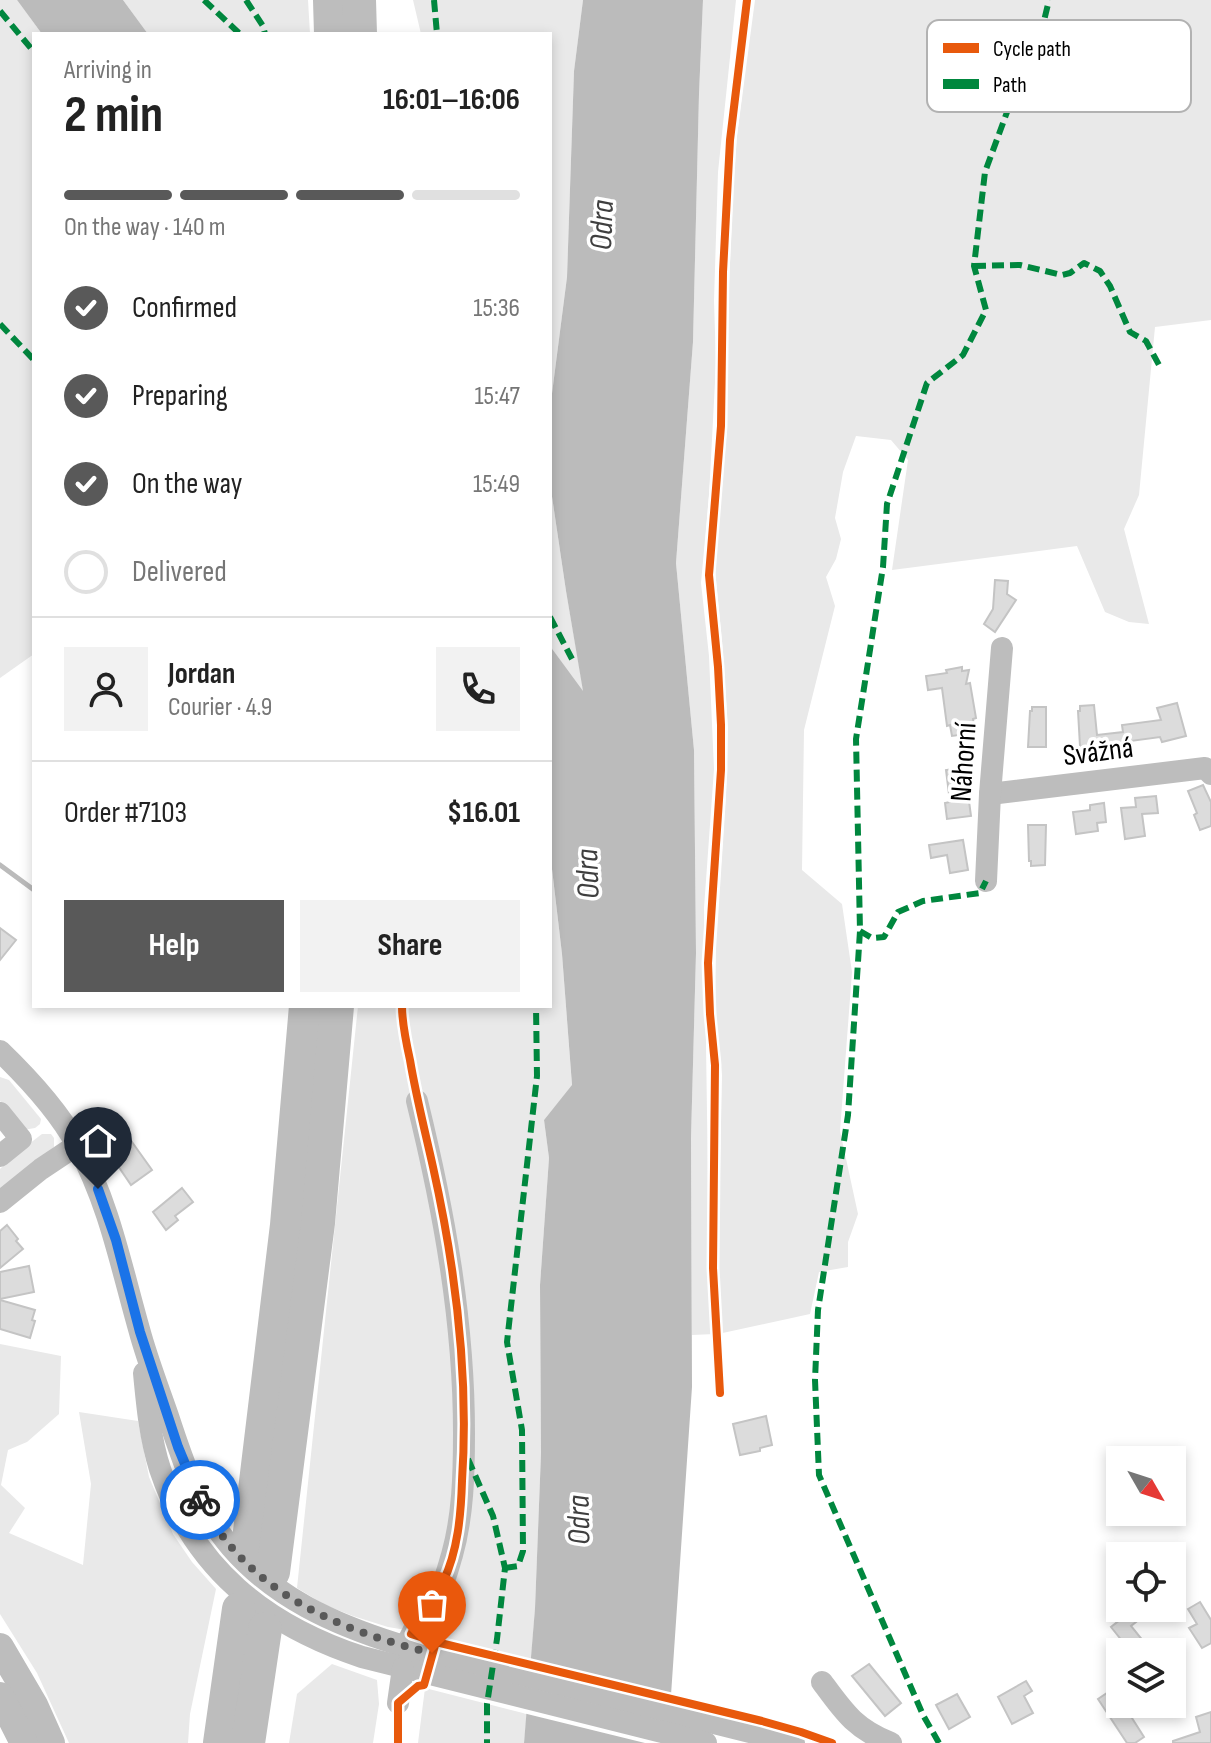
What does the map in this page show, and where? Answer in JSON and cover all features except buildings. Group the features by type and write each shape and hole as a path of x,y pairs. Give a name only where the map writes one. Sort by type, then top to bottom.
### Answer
{"highway":[{"path":"330,0 331,32"},
{"path":"359,0 360,32"},
{"path":"248,1548 287,1225 306,1008"},
{"path":"273,1572 318,1223 337,1008"},
{"path":"220,1743 252,1619 248,1743"}],"main road":[{"path":"0,1647 34,1705 51,1743"},
{"path":"0,1696 24,1743"}],"street":[{"name":"Náhorní","path":"986,881 1002,648"},
{"name":"Svážná","path":"990,794 1205,768 1211,774"},
{"path":"3,1060 42,1097 77,1145 98,1189 140,1332 184,1461 212,1521 230,1547 254,1571 292,1600 380,1651"},
{"path":"398,1703 404,1658 416,1623 443,1582 452,1553 460,1517 464,1451 459,1323 434,1169 417,1101"},
{"path":"0,1113 21,1139 0,1156"},
{"path":"0,1202 77,1145"},
{"path":"140,1332 149,1422 171,1499 205,1555 247,1598 278,1620 338,1649 380,1651 794,1743"},
{"path":"448,1668 706,1743"},
{"path":"822,1682 855,1723 872,1736 891,1743"}],"shaded area":[{"path":"0,0 17,0 41,32 32,32 32,655 0,678"},
{"path":"123,0 308,0 310,32 147,32"},
{"path":"413,0 583,0 574,71 567,277 552,393 552,32 421,32"},
{"path":"703,0 736,0 718,172 714,301 716,363 701,583 709,656 714,769 704,908 709,1250 715,1334 692,1335 691,1138 696,953 694,750 676,563 693,342"},
{"path":"755,0 1211,0 1211,320 1155,327 1139,495 1124,529 1149,624 1129,622 1105,612 1077,546 892,570 908,460 891,440 856,436 843,472 835,518 841,539 836,559 826,577 835,606 804,730 802,870 842,904 852,972 840,1131 858,1214 848,1242 848,1267 819,1272 810,1314 718,1334 722,1075 715,1016 716,949 728,728 715,570 727,428 726,359 737,136"},
{"path":"552,496 566,591 584,694 552,649"},
{"path":"552,870 572,1086 544,1120 549,1158 540,1285 541,1453 531,1660 430,1634 388,1627 325,1605 297,1588 358,1008 552,1008"},
{"path":"0,1077 9,1080 41,1119 35,1128 23,1130 0,1101"},
{"path":"42,1134 51,1134 54,1147 0,1193 0,1169"},
{"path":"0,1344 61,1356 59,1414 27,1442 8,1450 1,1485 25,1508 9,1533 83,1565 91,1484 79,1412 138,1421 149,1477 173,1534 216,1589 190,1714 188,1743 69,1743 37,1673 0,1614"},
{"path":"332,1664 377,1680 379,1704 373,1743 289,1743 297,1694"},
{"path":"425,1688 527,1714 524,1743 418,1743"}],"water":[{"path":"17,0 123,0 147,32 41,32"},
{"name":"Odra","path":"583,0 703,0 693,342 676,563 694,750 696,953 691,1138 692,1387 671,1695 664,1743 524,1743 535,1608 541,1453 540,1285 549,1158 544,1120 572,1085 552,869 552,649 583,691 552,496 552,393 567,277 574,71"}],"pier":[{"path":"527,1659 675,1696 668,1743 645,1743 523,1713"}],"waterway":[{"path":"0,865 32,889"}],"marked path":[{"path":"204,0 238,32"},
{"path":"246,0 264,32"},
{"path":"434,0 437,32"},
{"path":"1044,20 1049,0"},
{"path":"0,11 32,50"},
{"path":"939,1743 923,1715 819,1475 815,1380 818,1310 848,1115 860,931 856,739 883,567 887,504 927,383 963,355 986,310 974,266 985,172 1007,112"},
{"path":"974,266 1020,265 1062,275 1084,263 1100,271 1130,332 1146,341 1159,365"},
{"path":"0,324 32,358"},
{"path":"552,621 572,659"},
{"path":"860,931 872,938 884,937 898,912 923,901 980,893 986,881"},
{"path":"505,1568 518,1566 523,1551 522,1430 507,1342 537,1076 536,1008"},
{"path":"468,1459 493,1516 505,1568 487,1704 487,1743"}],"cycle path":[{"path":"720,1393 713,1268 715,1065 708,963 721,770 721,725 709,575 721,426 723,272 730,140 747,0"},
{"path":"402,1008 448,1245 459,1323 464,1402 462,1494 455,1545 440,1589 411,1634 762,1721 832,1743"},
{"path":"398,1743 398,1703 418,1686 424,1685 436,1642"}],"way so far":[{"path":"200,1500 230,1547 254,1571 292,1600 346,1627 432,1653"}],"route":[{"path":"98,1189 116,1240 140,1332 178,1447 200,1500"}]}
